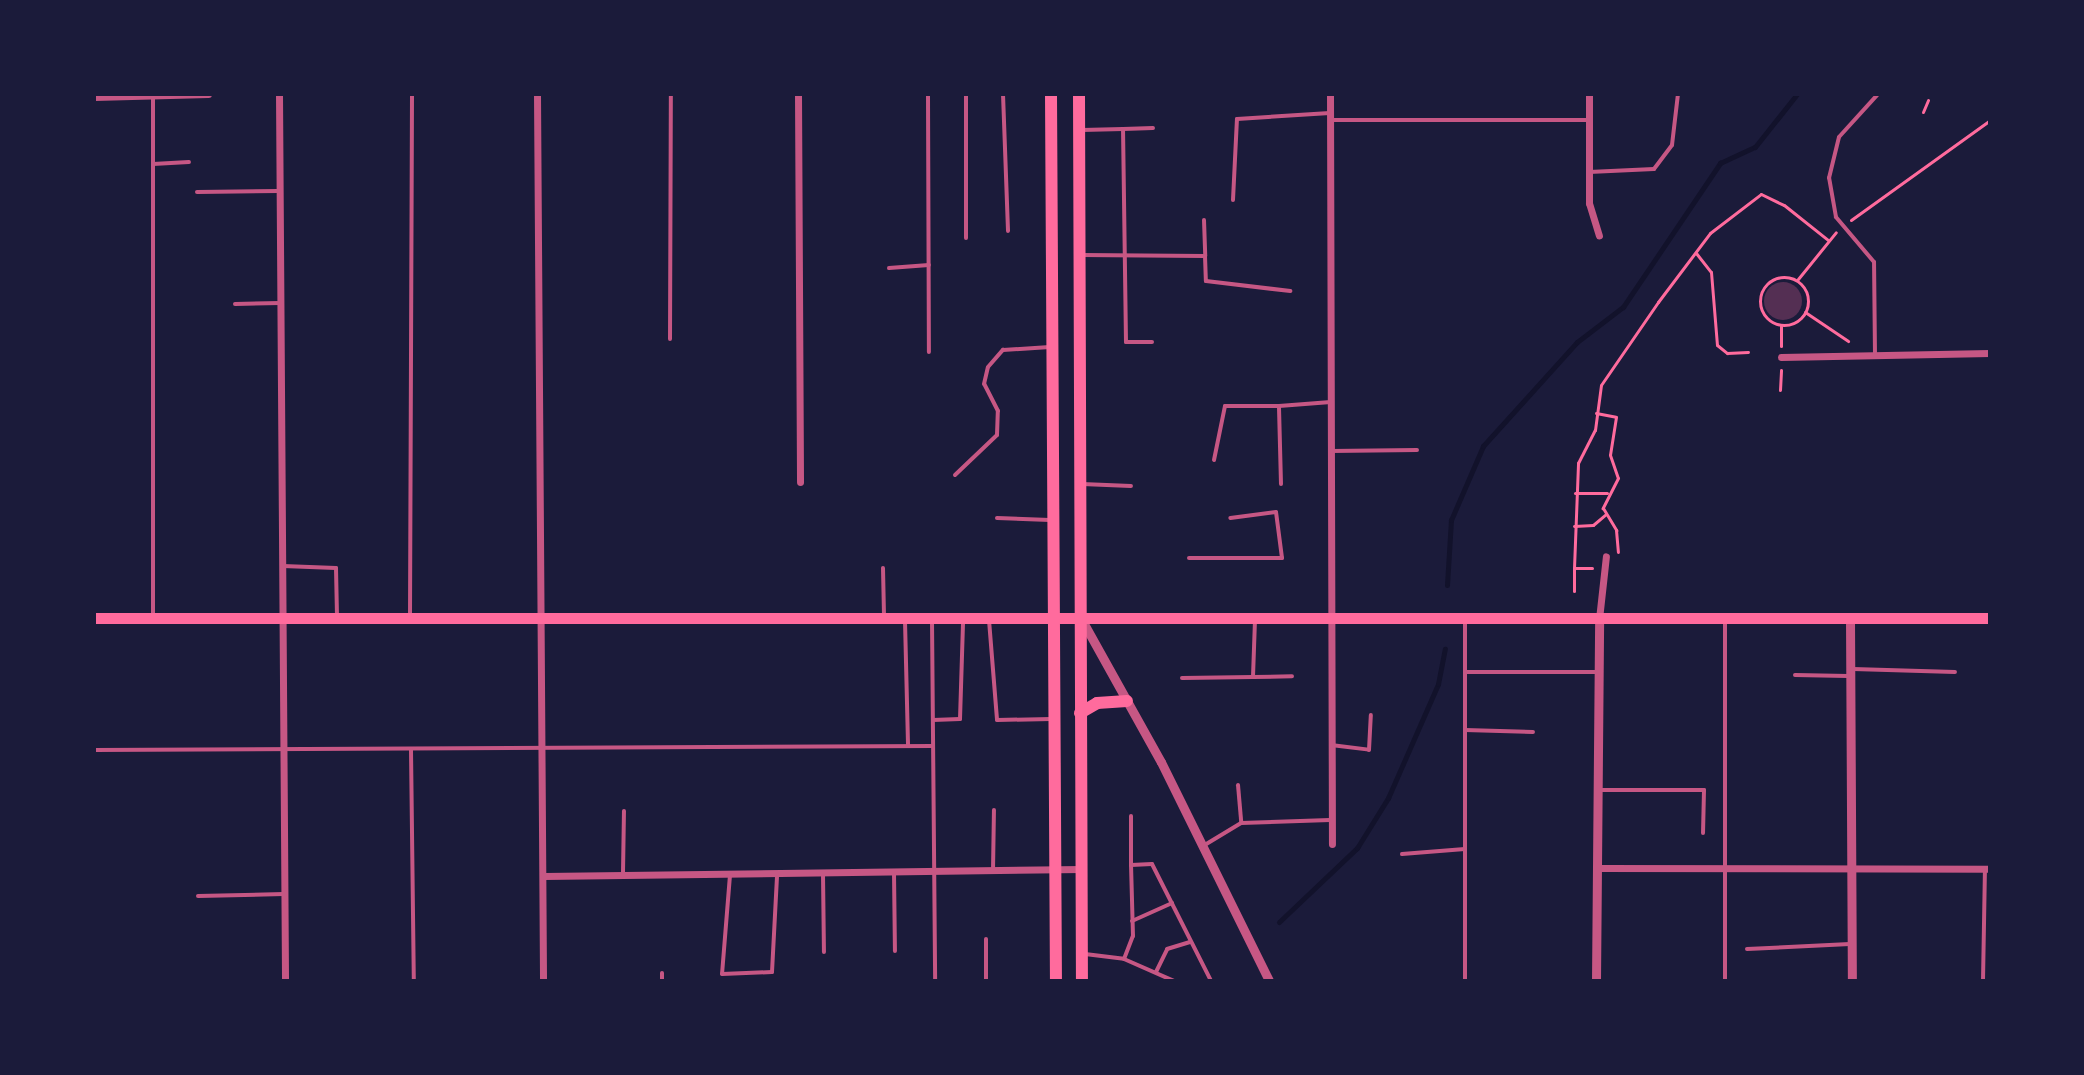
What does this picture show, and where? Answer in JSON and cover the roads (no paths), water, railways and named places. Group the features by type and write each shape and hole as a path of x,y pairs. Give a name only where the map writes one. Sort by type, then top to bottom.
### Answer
{"main road":[{"path":"1051,94 1056,981"},
{"path":"1079,94 1082,981"},
{"path":"94,618 905,614 1599,619 1990,618"},
{"path":"1080,713 1097,703 1127,701"}],"street":[{"path":"94,97 208,94"},
{"path":"279,94 280,617 285,981"},
{"path":"537,94 543,981"},
{"path":"798,94 800,482"},
{"path":"1330,94 1332,844"},
{"path":"1589,94 1589,203 1599,236"},
{"path":"1781,357 1990,353"},
{"path":"1596,981 1596,672 1606,556"},
{"path":"1079,616 1203,846 1269,981"},
{"path":"1850,619 1852,981"},
{"path":"1598,868 1726,871 1987,869"},
{"path":"544,876 1082,869"}],"lane":[{"path":"410,617 412,94"},
{"path":"670,339 671,94"},
{"path":"928,94 929,352"},
{"path":"966,94 966,238"},
{"path":"1003,94 1008,231"},
{"path":"1589,172 1654,169 1672,145 1678,94"},
{"path":"1875,354 1874,262 1843,226 1831,200 1832,156 1846,127 1878,94"},
{"path":"153,95 153,616"},
{"path":"1233,200 1237,119 1330,116 1589,120"},
{"path":"1079,131 1153,128"},
{"path":"1123,129 1126,342 1152,342"},
{"path":"153,164 189,162"},
{"path":"197,192 279,191"},
{"path":"1204,220 1206,281 1290,291"},
{"path":"1079,255 1205,256"},
{"path":"889,268 929,265"},
{"path":"235,304 280,303"},
{"path":"955,475 997,435 998,411 984,384 988,367 1003,350 1052,347"},
{"path":"1214,460 1225,406 1331,402"},
{"path":"1279,406 1281,484"},
{"path":"1331,451 1417,450"},
{"path":"1079,484 1131,486"},
{"path":"1189,558 1282,558 1276,512 1230,518"},
{"path":"997,518 1053,520"},
{"path":"280,566 336,568 337,617"},
{"path":"883,568 884,615"},
{"path":"905,614 908,746"},
{"path":"932,614 935,981"},
{"path":"933,720 960,719 964,614"},
{"path":"989,614 997,720 1054,719"},
{"path":"1253,677 1255,617"},
{"path":"1465,617 1465,981"},
{"path":"1725,619 1725,981"},
{"path":"1465,672 1596,672"},
{"path":"1795,675 1955,672"},
{"path":"1182,678 1292,676"},
{"path":"1331,745 1369,750 1371,715"},
{"path":"1465,730 1533,732"},
{"path":"94,750 541,751 933,746"},
{"path":"411,750 414,981"},
{"path":"1238,785 1241,823"},
{"path":"1597,790 1704,790 1703,833"},
{"path":"993,871 994,810"},
{"path":"622,876 624,811"},
{"path":"1124,959 1132,921 1131,816"},
{"path":"1203,846 1241,823 1332,820"},
{"path":"1402,854 1465,849"},
{"path":"1131,865 1152,864 1211,981"},
{"path":"1983,981 1987,869"},
{"path":"894,873 895,951"},
{"path":"823,874 824,952"},
{"path":"730,875 722,974 772,972 777,875"},
{"path":"198,896 284,894"},
{"path":"1132,921 1172,903"},
{"path":"986,939 986,981"},
{"path":"1156,972 1167,949 1191,941"},
{"path":"1747,949 1852,944"},
{"path":"1082,954 1124,959 1174,981"},
{"path":"662,973 662,981"}],"waterway":[{"path":"1447,585 1451,520 1483,446 1577,342 1623,307 1720,163 1755,147 1797,94"},
{"path":"1279,922 1357,848 1388,798 1438,684 1445,649"}]}
